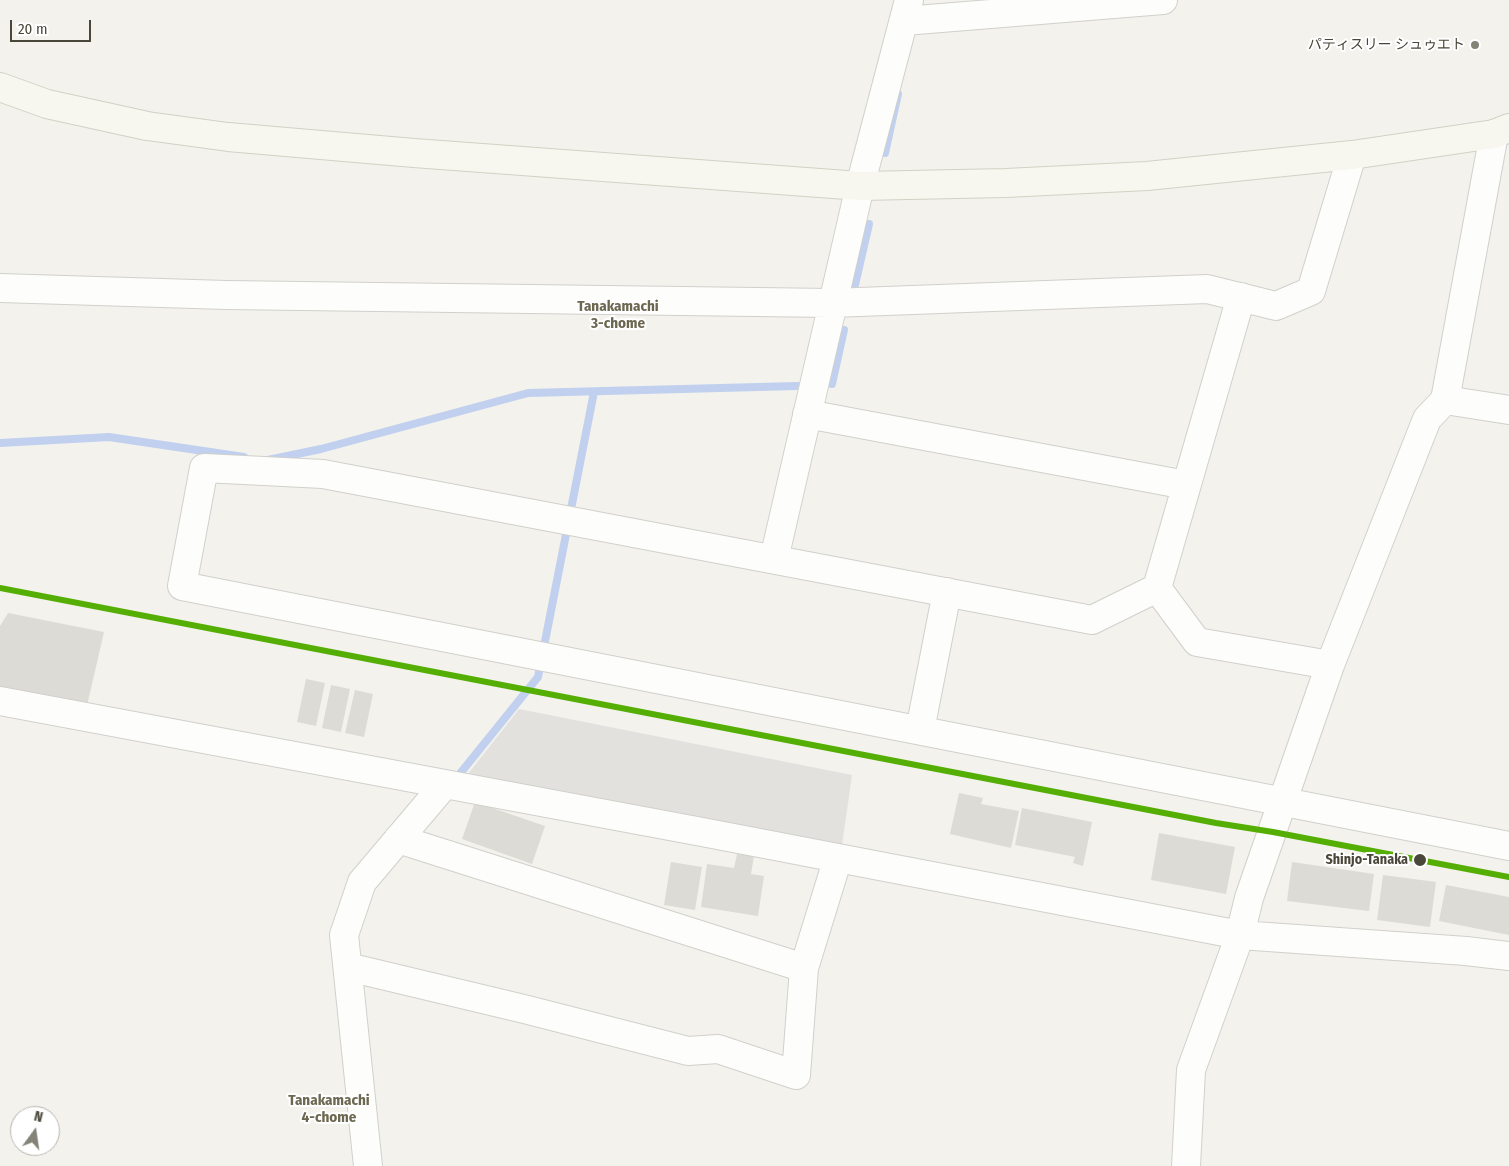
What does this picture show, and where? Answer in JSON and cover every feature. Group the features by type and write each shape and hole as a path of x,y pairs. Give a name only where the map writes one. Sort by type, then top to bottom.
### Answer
{"street":[{"path":"774,560 860,186 907,11 1163,0"},
{"path":"0,87 47,104 147,126 228,137 860,186 1006,183 1147,176 1352,155 1502,131 1445,400 1427,419 1330,665 1284,802 1249,898 1240,935 1191,1070 1186,1166"},
{"path":"0,288 226,295 832,303 1207,289 1276,306 1311,291 1352,155"},
{"path":"1241,297 1157,588 1092,620 323,474 204,468 182,586 1509,846"},
{"path":"1445,400 1509,410"},
{"path":"807,414 1186,485"},
{"path":"1157,588 1197,642 1330,665"},
{"path":"920,730 947,592"},
{"path":"0,701 1240,935 1466,951 1509,956"},
{"path":"368,1166 344,935 362,882 445,784"},
{"path":"398,839 804,968"},
{"path":"348,967 688,1051 718,1049 796,1075 804,968 838,858"}],"shaded area":[{"path":"519,709 852,775 842,845 464,779"}],"building":[{"path":"8,613 104,632 86,710 0,695 0,626"},
{"path":"306,679 325,683 316,726 297,722"},
{"path":"331,685 350,689 341,732 322,728"},
{"path":"355,690 373,694 364,737 345,733"},
{"path":"959,793 983,798 981,804 1019,811 1011,848 950,834"},
{"path":"475,802 545,826 532,864 462,839"},
{"path":"1022,808 1092,822 1083,866 1073,863 1075,857 1015,845"},
{"path":"1159,833 1235,847 1226,894 1151,880"},
{"path":"737,854 754,856 751,874 764,876 758,916 701,907 707,864 734,868"},
{"path":"671,862 702,867 695,910 664,905"},
{"path":"1292,862 1374,874 1369,911 1287,901"},
{"path":"1383,875 1436,882 1430,927 1377,920"},
{"path":"1446,885 1509,897 1509,935 1439,921"}],"waterway":[{"path":"885,153 898,94"},
{"path":"854,289 869,224"},
{"path":"832,384 844,330"},
{"path":"268,460 321,449 528,393 797,386"},
{"path":"454,781 538,677 594,392"},
{"path":"0,443 109,437 244,457"}],"transit line":[{"path":"0,588 1216,823 1509,877"}],"place":[{"name":"パティスリー シュゥエト","path":"1475,45"},
{"name":"Shinjo-Tanaka","path":"1420,860"}],"district":[{"name":"Tanakamachi 3-chome","path":"618,316"},
{"name":"Tanakamachi 4-chome","path":"329,1110"}]}
